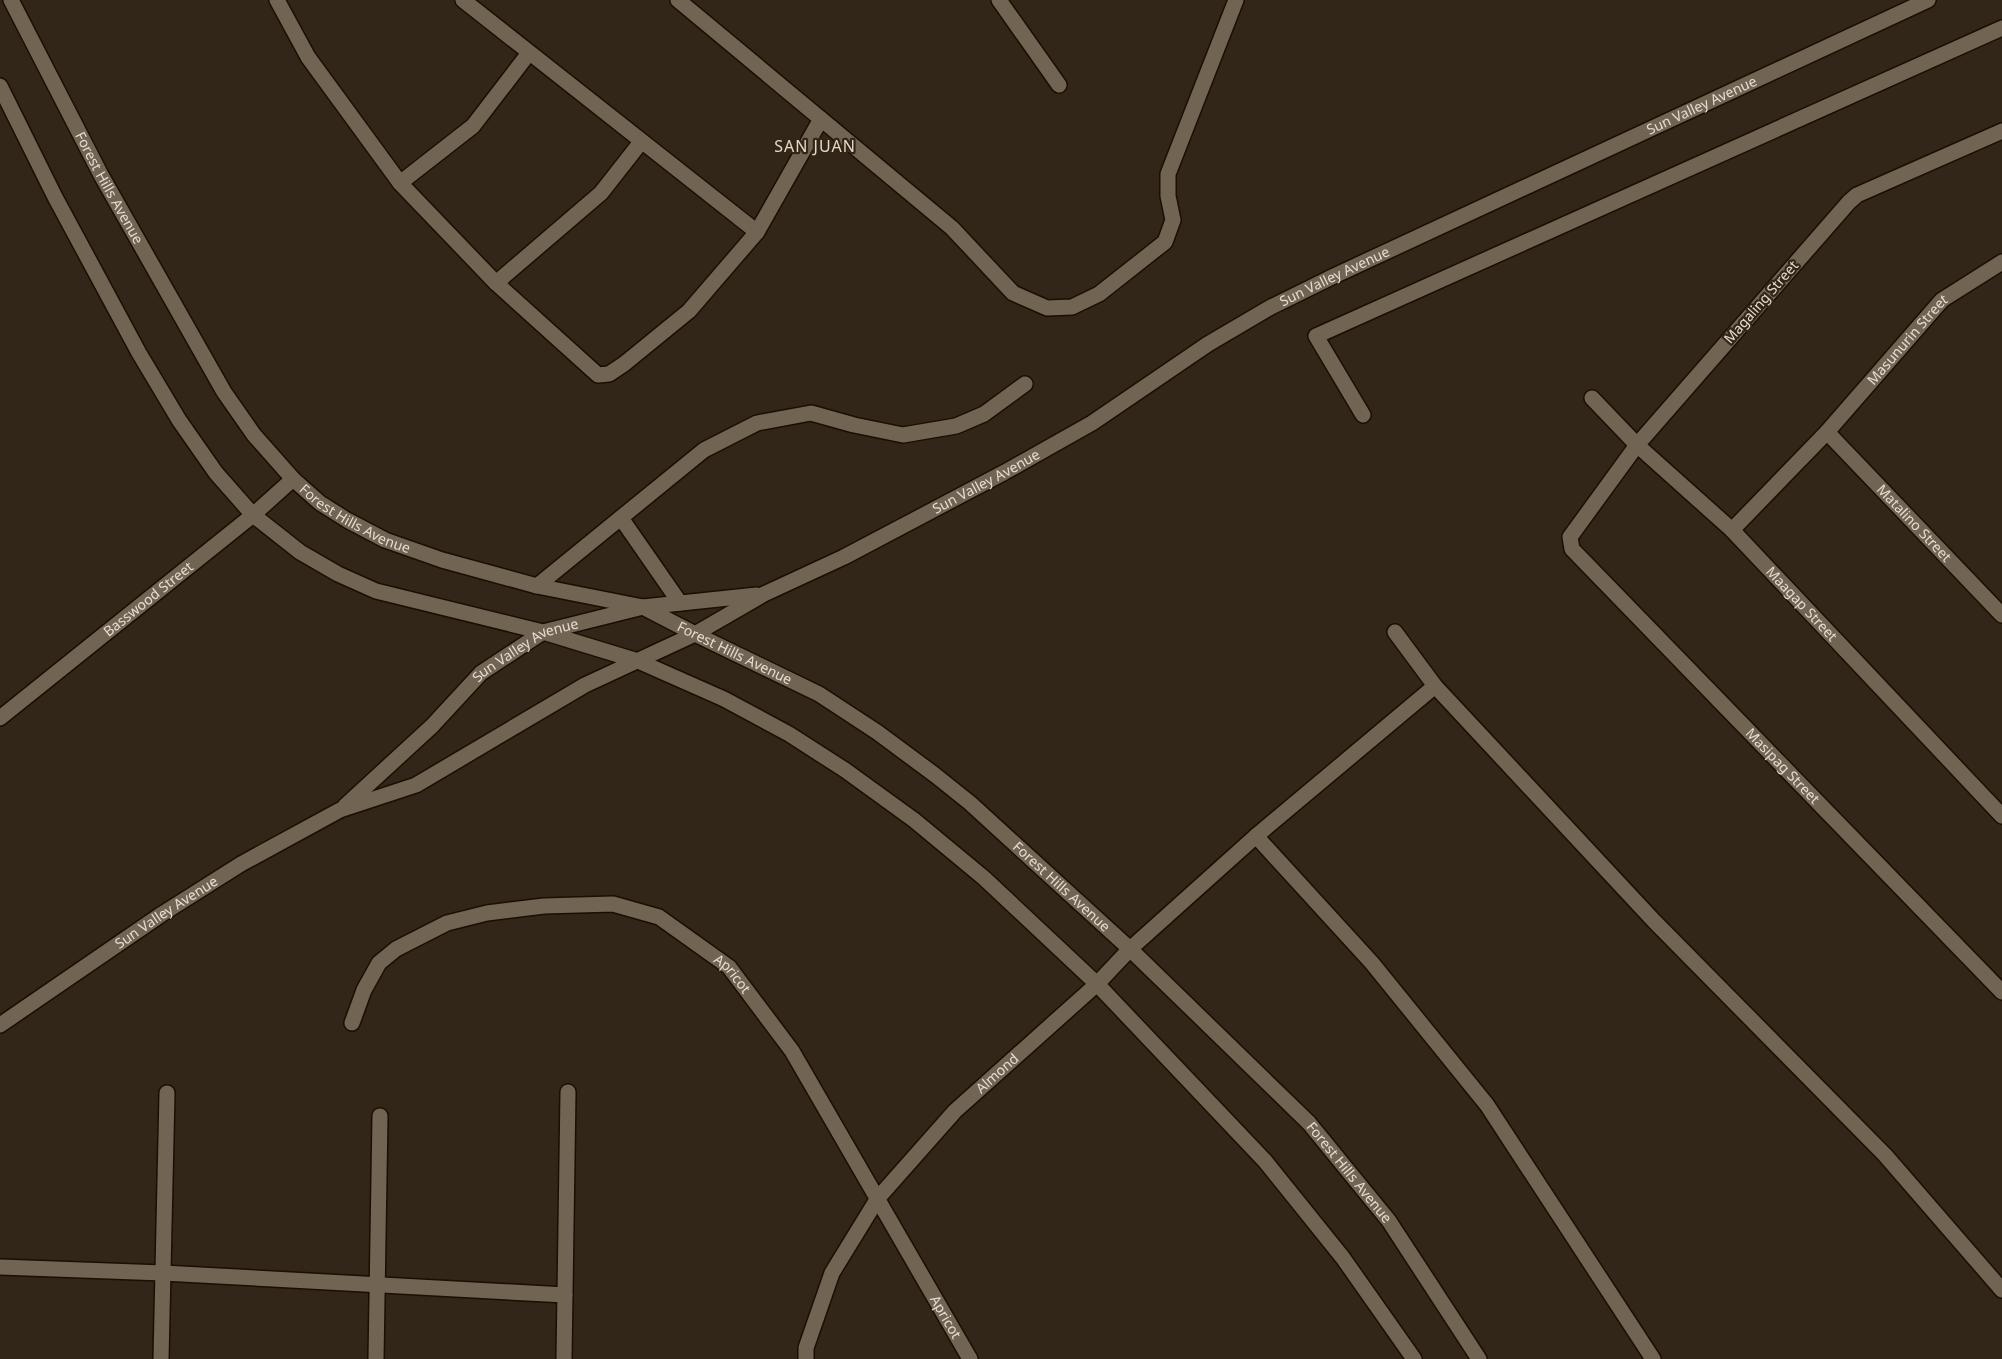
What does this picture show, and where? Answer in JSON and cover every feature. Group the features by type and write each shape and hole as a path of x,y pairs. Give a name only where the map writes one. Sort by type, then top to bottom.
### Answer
{"street":[{"name":"Forest Hills Avenue","path":"11,0 101,175 224,392 254,435 293,478 320,503 385,540 442,560 537,586 643,607 819,694 877,732 970,803 1130,949 1309,1122 1389,1221 1479,1359"},
{"path":"277,0 308,56 400,183 496,283 598,375 609,374 624,364 689,311 757,232 821,119"},
{"path":"463,0 757,232"},
{"path":"678,0 952,228 1013,293 1047,308 1072,307 1099,294 1165,242 1173,220 1168,196 1168,174 1236,0"},
{"path":"999,0 1059,86"},
{"name":"Sun Valley Avenue","path":"0,1025 162,914 241,864 340,810 416,785 585,685 695,634 764,594 844,557 1049,447 1092,423 1208,344 1271,308 1334,276 1928,0"},
{"path":"1363,415 1316,336 2002,28"},
{"path":"400,183 472,126 529,53"},
{"path":"0,86 59,206 139,353 178,420 216,473 253,515 300,552 338,574 376,591 543,632 638,661 724,699 789,734 846,770 914,820 984,878 1097,984 1265,1161 1343,1258 1414,1359"},
{"name":"Magaling Street","path":"1570,537 1637,445 1849,202 1857,195 2002,131"},
{"path":"496,283 601,193 642,142"},
{"name":"Masunurin Street","path":"1732,530 1827,432 1942,300 2002,262"},
{"path":"537,586 704,450 757,423 811,413 854,425 903,435 956,426 984,414 1025,384"},
{"name":"Maagap Street","path":"1592,398 1637,445 1732,530 2002,816"},
{"name":"Matalino Street","path":"1827,432 2002,615"},
{"name":"Basswood Street","path":"0,718 253,515 293,478"},
{"path":"622,518 680,603"},
{"name":"Masipag Street","path":"1570,537 1572,549 2002,992"},
{"name":"Sun Valley Avenue","path":"340,810 432,726 480,673 543,632 643,607 764,594"},
{"path":"1395,632 1435,686 1654,921 1885,1155 2002,1290"},
{"name":"Almond","path":"806,1359 806,1348 832,1273 878,1198 956,1111 1097,984 1130,949 1256,836 1435,686"},
{"path":"1256,836 1372,963 1487,1105 1653,1359"},
{"name":"Apricot","path":"352,1023 364,990 379,963 396,949 447,923 487,913 544,906 613,904 659,917 729,967 792,1051 970,1359"},
{"path":"564,1359 568,1092"},
{"path":"161,1359 167,1093"},
{"path":"376,1359 380,1116"},
{"path":"0,1267 163,1273 565,1295"}],"district":[{"name":"SAN JUAN","path":"815,146"}]}
